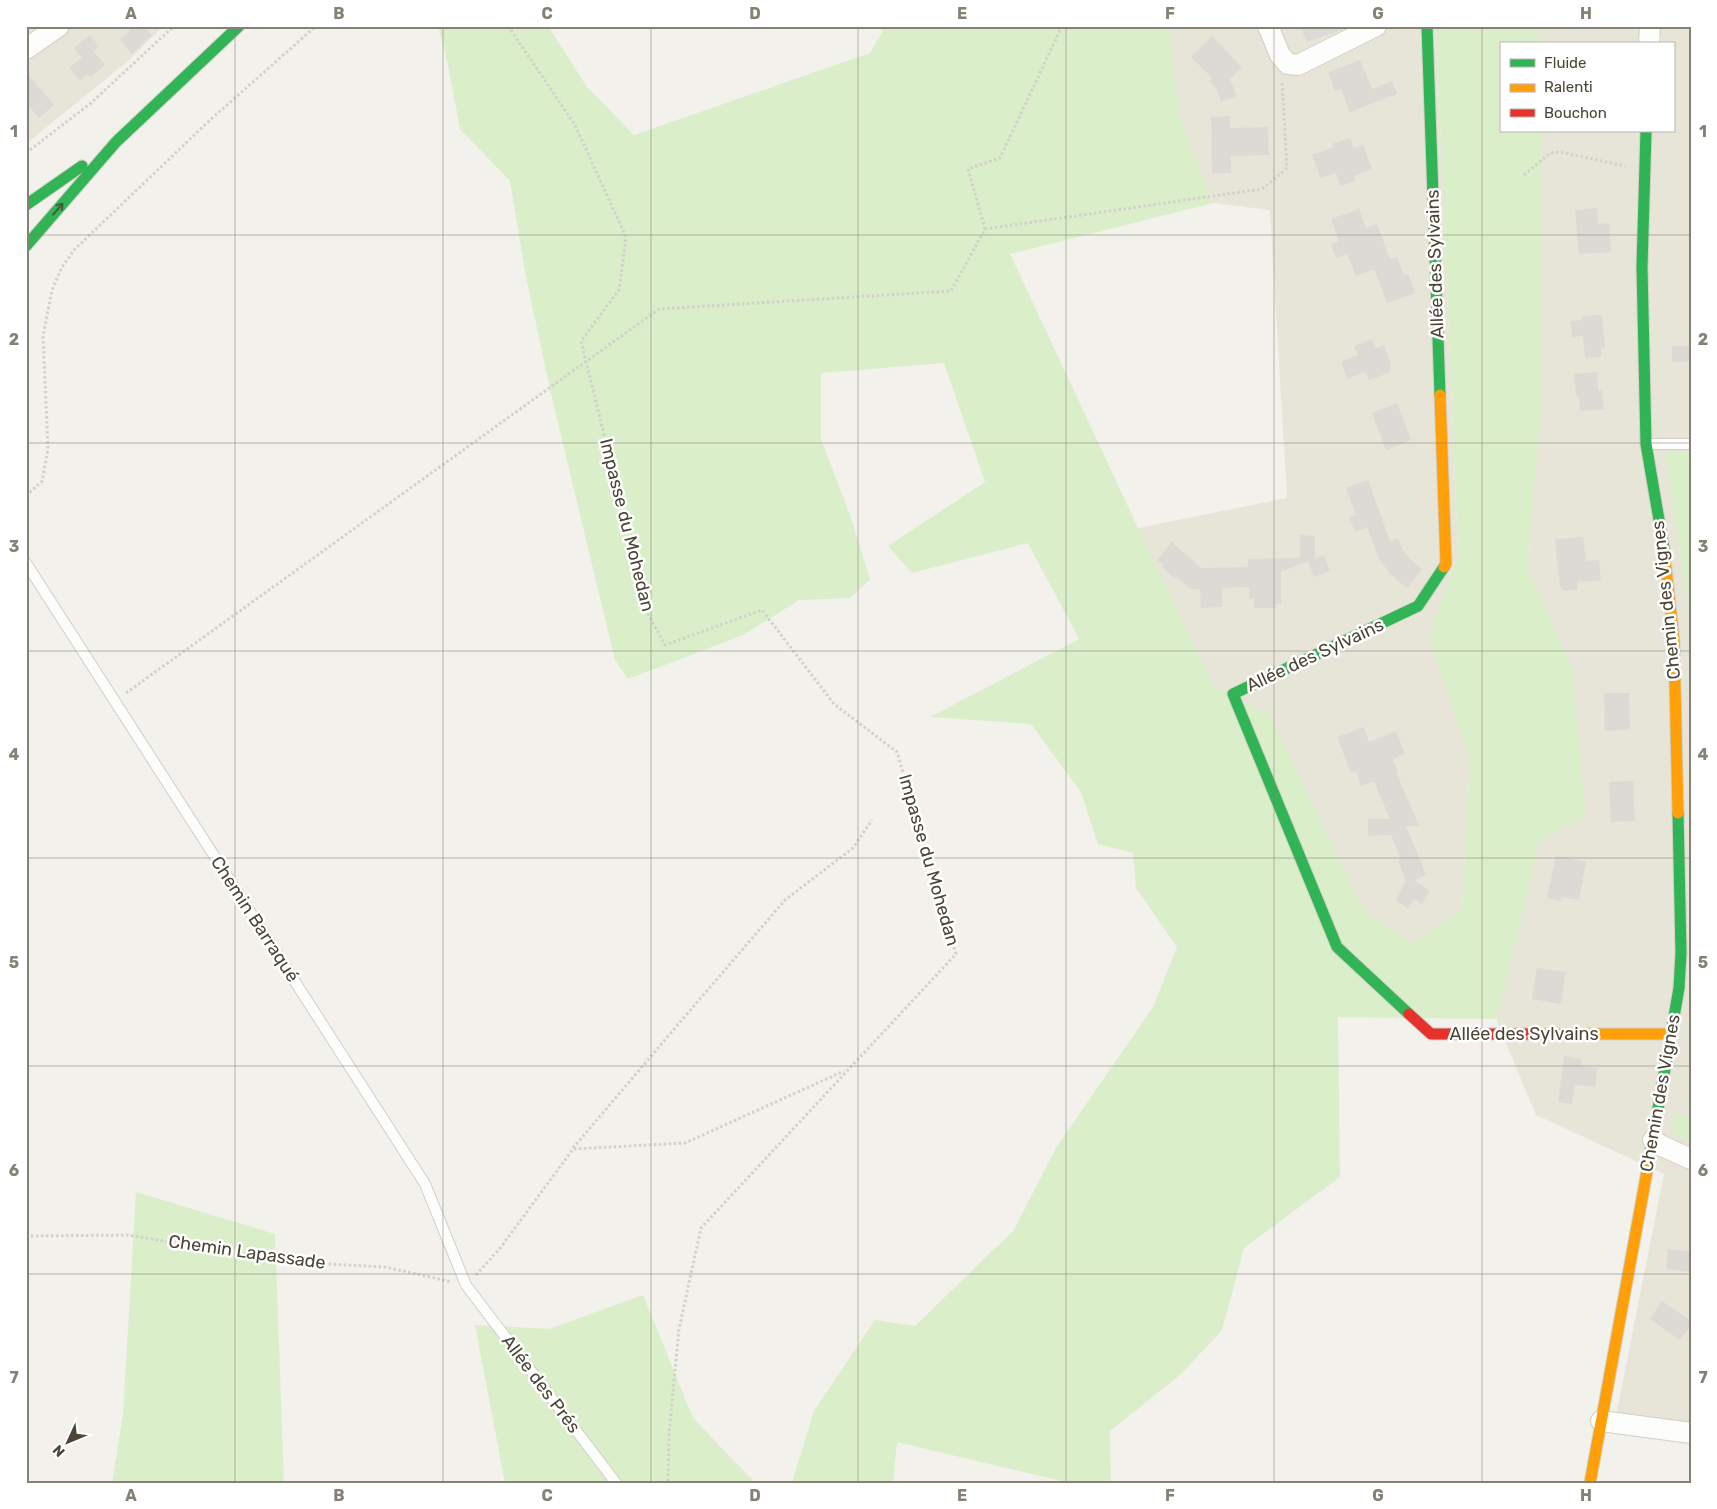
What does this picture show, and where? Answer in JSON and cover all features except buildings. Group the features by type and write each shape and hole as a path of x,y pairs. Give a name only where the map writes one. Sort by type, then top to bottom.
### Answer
{"street":[{"path":"26,49 59,26"},
{"path":"26,246 116,142 239,26"},
{"path":"1268,26 1280,55 1288,64 1298,65 1376,26"},
{"name":"Allée des Sylvains","path":"1427,26 1446,564 1418,606 1233,694 1337,947 1432,1034 1672,1034"},
{"path":"1649,42 1650,26"},
{"name":"Chemin des Vignes","path":"1590,1483 1672,1034 1678,988 1686,953 1674,642 1662,536 1646,444 1642,267 1646,132"},
{"path":"26,205 116,142"},
{"path":"1652,1140 1691,1159"},
{"path":"1601,1421 1691,1433"}],"lane":[{"path":"1646,444 1691,444"},
{"name":"Chemin Barraqué","path":"26,563 426,1184 466,1285"},
{"name":"Allée des Prés","path":"466,1285 616,1483"}],"path":[{"path":"26,153 92,103 174,26"},
{"path":"26,496 42,481 48,449 42,336 52,290 62,267 75,249 202,127 316,26"},
{"name":"Impasse du Mohedan","path":"508,26 575,125 626,237 619,290 582,341 648,614 665,644 762,610 834,704 898,752 956,954 701,1228 679,1329 669,1433 668,1483"},
{"path":"115,701 659,309 951,291 985,229 968,169 1000,158 1062,26"},
{"path":"985,229 1262,189 1287,168 1280,55"},
{"path":"1524,175 1550,153 1560,152 1645,170"},
{"path":"466,1285 501,1247 573,1149 681,1020 786,900 853,848 872,820"},
{"path":"573,1149 685,1143 847,1070"},
{"name":"Chemin Lapassade","path":"26,1236 128,1235 292,1262 385,1267 466,1285"}],"shaded area":[{"path":"26,26 163,26 129,60 26,144"},
{"path":"1169,26 1436,26 1458,553 1429,638 1470,761 1462,909 1413,944 1363,909 1270,715 1215,688 1138,528 1287,498 1270,210 1213,203 1179,115"},
{"path":"1537,26 1691,26 1691,1425 1616,1416 1664,1174 1536,1115 1496,1019 1540,840 1572,668 1527,566 1541,408 1541,132 1674,132 1674,42 1537,42"}],"green space":[{"path":"438,26 548,26 587,87 634,135 870,53 886,26 1169,26 1179,115 1213,203 1010,254 1215,688 1270,715 1363,909 1413,944 1462,909 1470,761 1429,638 1458,553 1436,26 1537,26 1537,42 1500,42 1500,132 1541,132 1541,408 1527,566 1572,668 1586,817 1540,840 1496,1019 1338,1017 1340,1177 1244,1248 1222,1330 1181,1374 1110,1431 1111,1483 1070,1483 897,1442 893,1483 792,1483 814,1411 875,1320 915,1326 1014,1230 1056,1148 1153,1007 1177,947 1136,888 1133,853 1098,844 1081,792 1031,724 930,717 1079,639 1028,543 912,573 888,546 985,482 944,363 821,373 821,439 850,515 870,579 850,598 799,600 743,635 628,679 615,660 552,398 526,277 510,181 460,129 447,60"},
{"path":"1665,452 1691,452 1691,616 1690,616"},
{"path":"1674,1115 1691,1117 1691,1143 1675,1133 1671,1128"},
{"path":"136,1192 275,1234 284,1483 112,1483 123,1415"},
{"path":"643,1295 693,1418 755,1483 505,1483 475,1325 549,1329"}],"traffic: fast":[{"path":"26,246 116,142 239,26"},
{"path":"1427,26 1440,395"},
{"path":"1646,132 1642,267 1646,444 1664,549"},
{"path":"26,205 82,166"},
{"path":"1409,1014 1337,947 1233,694 1418,606 1444,567"},
{"path":"1648,1166 1679,988 1681,953 1678,813"}],"traffic: slow":[{"path":"1440,395 1446,564 1444,567"},
{"path":"1664,549 1674,642 1678,813"},
{"path":"1542,1034 1672,1034"},
{"path":"1590,1483 1648,1166"}],"traffic: jam":[{"path":"1409,1014 1431,1034 1542,1034"}]}
